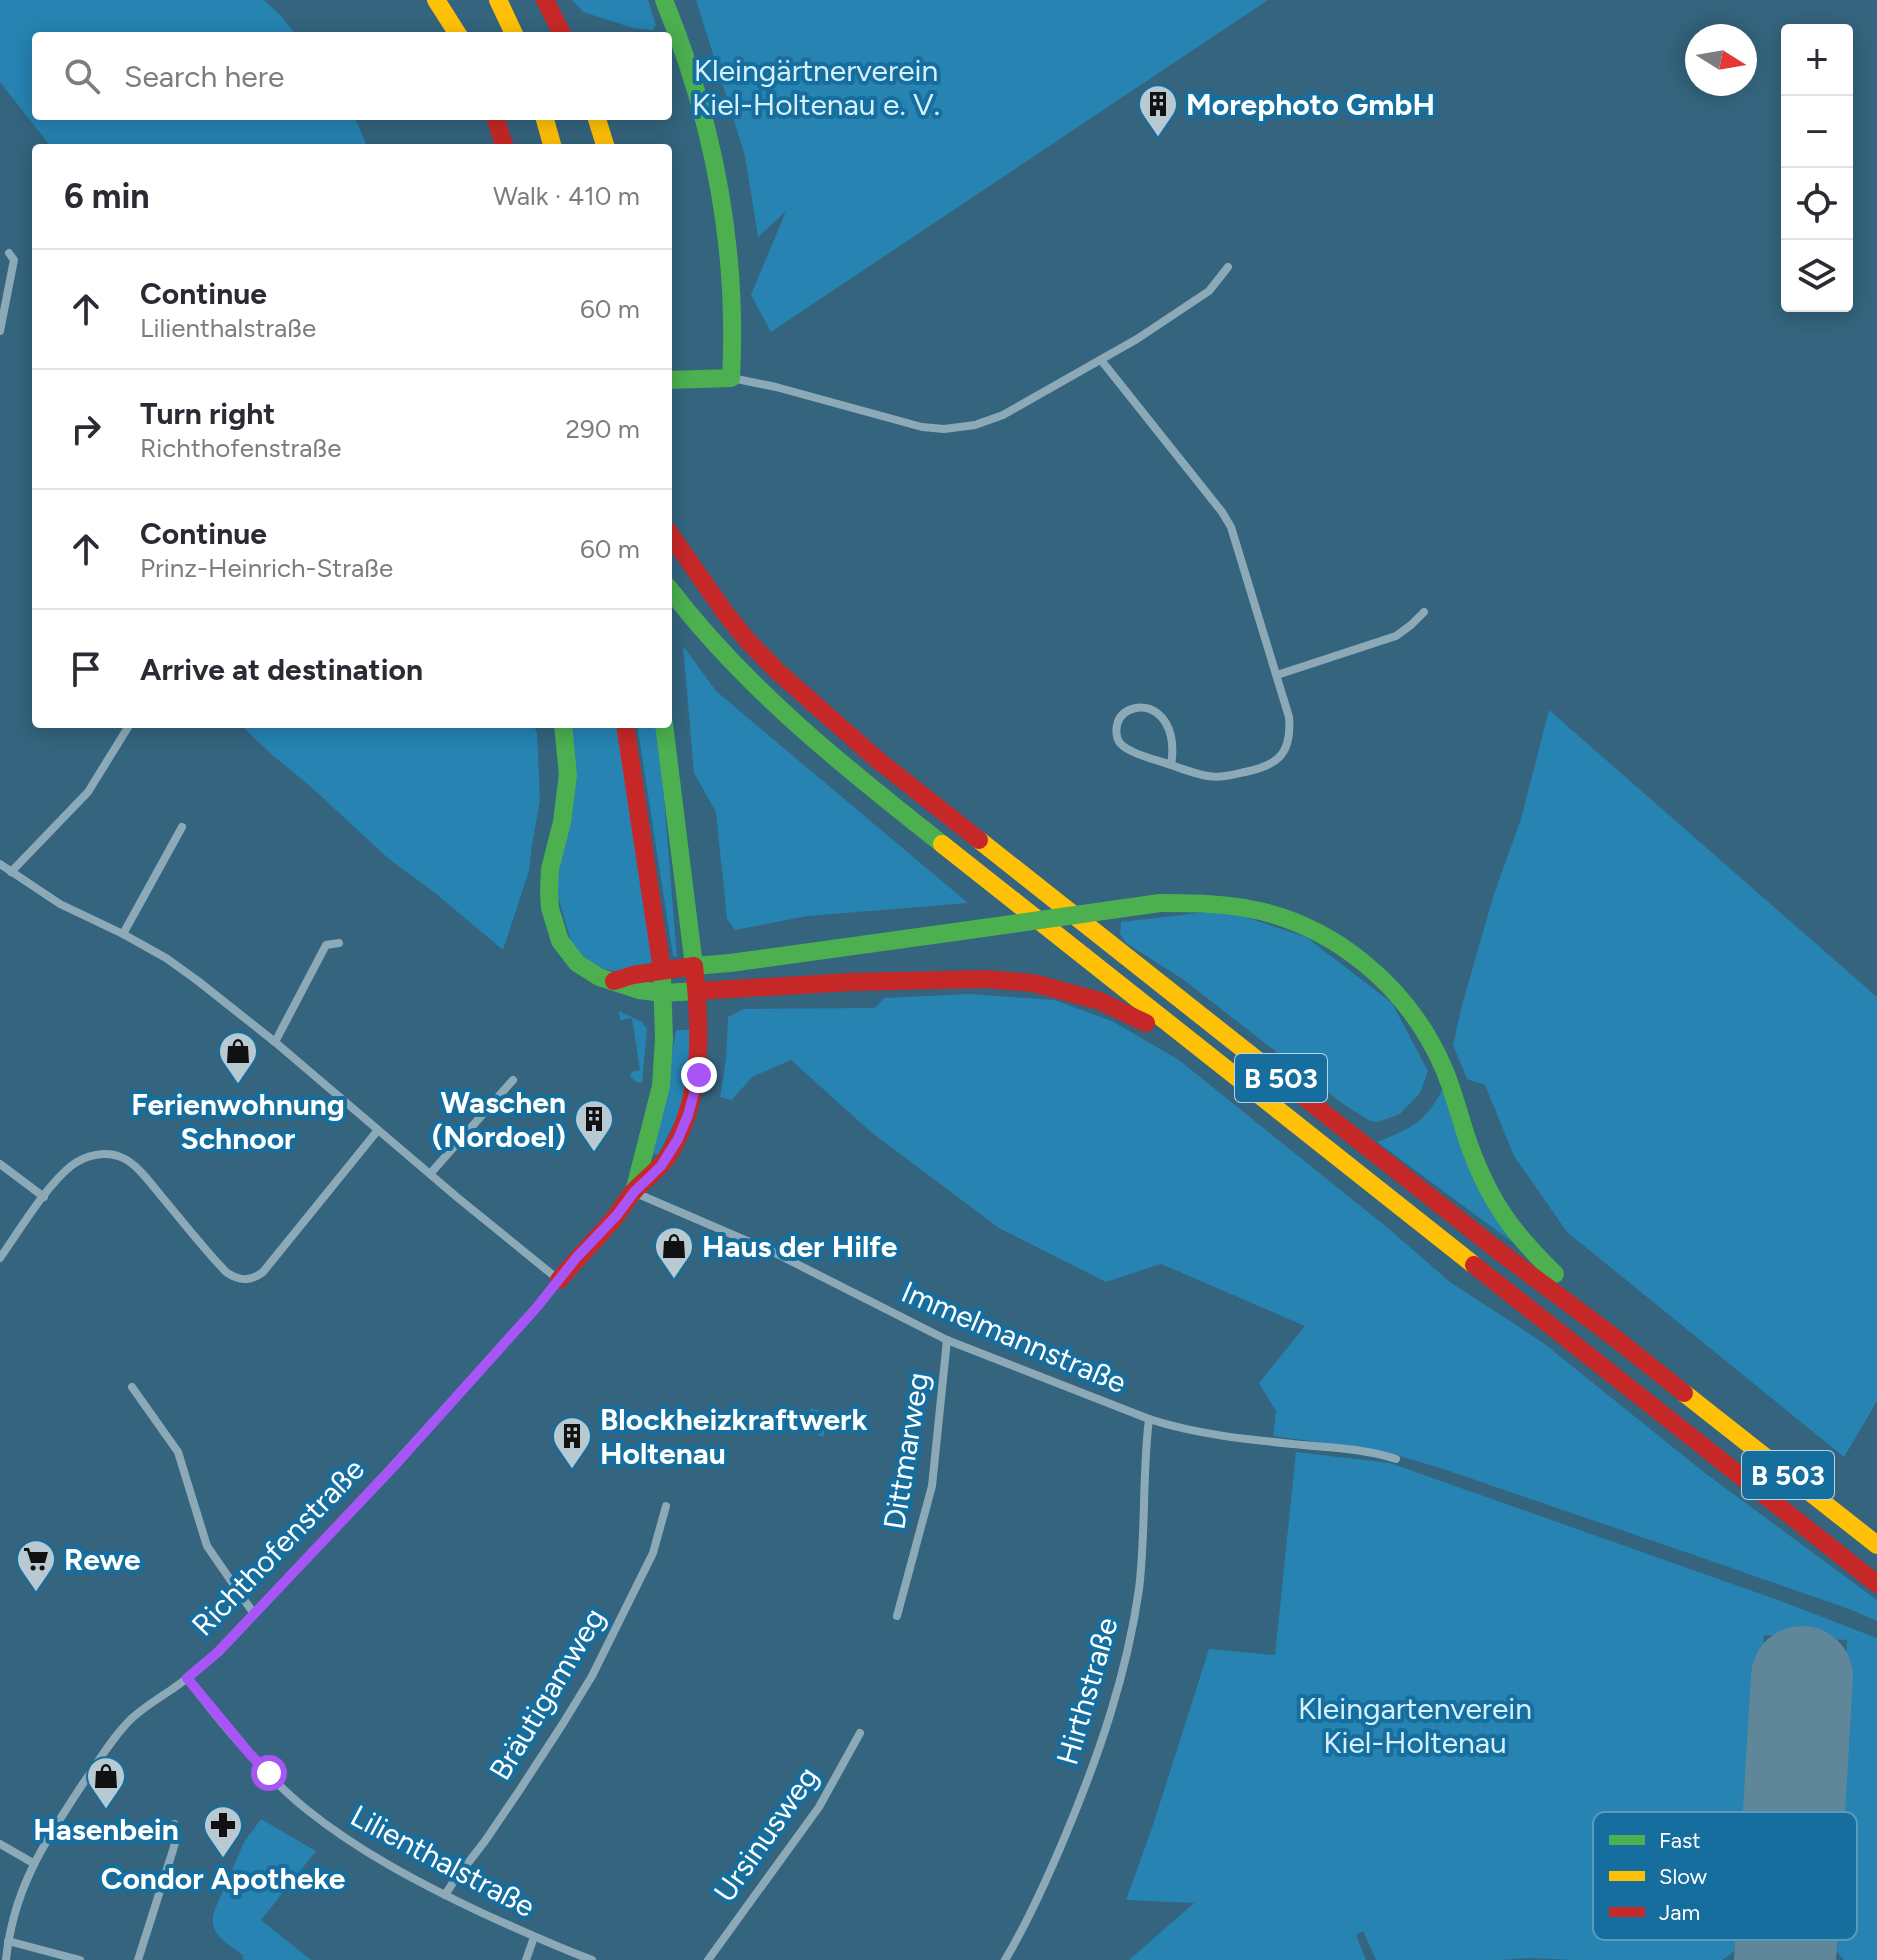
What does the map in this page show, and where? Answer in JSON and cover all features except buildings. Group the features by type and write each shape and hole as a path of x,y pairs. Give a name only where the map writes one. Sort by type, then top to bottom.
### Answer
{"main road":[{"path":"436,0 456,32"},
{"path":"498,0 513,32"},
{"path":"545,0 561,32"},
{"path":"664,0 696,84 711,144 721,201 733,319 731,378 676,379"},
{"path":"496,120 504,144"},
{"path":"545,120 552,144"},
{"path":"597,120 605,144"},
{"name":"B 503","path":"672,537 699,580 748,642 786,680 879,761 1496,1249 1615,1338 1877,1545"},
{"name":"B 503","path":"672,592 727,659 766,698 862,781 1877,1584"},
{"path":"563,728 568,775 562,822 550,869 550,908 560,941 577,963 599,977 632,989 663,993 851,982 985,979 1033,983 1100,1001 1140,1020 1231,1074"},
{"path":"626,728 663,993 662,1078 634,1192"},
{"name":"Richthofenstraße","path":"559,1280 668,1157 688,1115 696,1087 700,1060 697,991 664,728"},
{"path":"614,981 662,970 1160,903 1216,903 1274,914 1303,925 1344,948 1382,978 1413,1014 1440,1061 1477,1165 1492,1197 1513,1229 1615,1338"}],"street":[{"path":"0,331 14,260 9,253"},
{"path":"731,378 776,387 922,427 944,429 975,425 1003,415 1101,360 1209,291 1228,267"},
{"path":"1101,360 1231,527 1289,717 1288,743 1274,763 1219,777 1205,776 1171,765 1134,752 1116,735 1124,713 1131,709 1147,709 1161,717 1172,742 1171,765"},
{"path":"1277,675 1396,636 1424,612"},
{"path":"11,872 88,792 128,728"},
{"path":"123,934 182,827"},
{"path":"0,864 60,904 166,958 275,1042 559,1280"},
{"path":"275,1042 326,945 339,943"},
{"path":"430,1174 513,1080"},
{"path":"0,1258 61,1175 80,1160 106,1154 127,1160 226,1272 237,1279 249,1279 263,1272 378,1130"},
{"path":"0,1164 44,1197"},
{"name":"Immelmannstraße","path":"634,1192 773,1252 947,1340 1149,1419 1194,1431 1350,1450 1396,1459"},
{"name":"Richthofenstraße","path":"6,1960 15,1909 33,1863 117,1735 134,1716 218,1652 397,1463 559,1280"},
{"name":"Dittmarweg","path":"897,1616 932,1486 947,1340"},
{"path":"132,1387 178,1452 207,1546 254,1614"},
{"name":"Hirthstraße","path":"1005,1960 1051,1871 1080,1801 1118,1691 1139,1590 1149,1419"},
{"name":"Bräutigamweg","path":"445,1895 519,1791 592,1676 653,1553 666,1506"},
{"name":"Lilienthalstraße","path":"187,1678 249,1753 306,1809 336,1832 445,1895 534,1937 592,1960"},
{"name":"Ursinusweg","path":"708,1960 819,1807 860,1733"},
{"path":"138,1960 176,1839 174,1824"},
{"path":"0,1844 33,1863"},
{"path":"526,1960 534,1937"},
{"path":"8,1941 80,1960"}],"green space":[{"path":"0,0 264,0 294,32 32,32 32,120 356,120 366,144 49,144 0,82"},
{"path":"572,0 648,0 656,25 653,30 633,28 583,12"},
{"name":"Kleingärtnerverein Kiel-Holtenau e. V.","path":"696,0 1268,0 771,332 751,295 786,211 758,237 745,156"},
{"path":"683,646 716,691 968,903 808,916 735,930 727,919 716,812 694,773"},
{"path":"1549,710 1877,997 1877,1401 1844,1457 1567,1232 1514,1156 1485,1085 1467,1079 1453,1045 1494,894 1521,819"},
{"path":"244,728 535,728 540,800 529,871 503,950 389,859"},
{"path":"563,728 626,728 662,970 633,975 577,963 550,869"},
{"path":"638,728 658,728 677,957 673,956"},
{"path":"1224,910 1306,937 1392,1003 1428,1071 1420,1093 1400,1114 1378,1122 1370,1121 1343,1104 1184,980 1126,943 1120,934 1121,922"},
{"path":"970,994 1054,1000 1112,1021 1179,1060 1450,1282 1542,1342 1705,1473 1877,1600 1877,1621 1694,1555 1387,1452 1273,1436 1276,1411 1259,1383 1305,1326 1161,1264 1106,1282 999,1228 872,1133 791,1060 752,1077 732,1100 720,1097 728,1017 743,1009 875,1008 884,998"},
{"path":"619,1011 642,1022 647,1029 642,1083 629,1075 640,1070 632,1018 620,1020"},
{"path":"676,1030 692,1030 684,1103 658,1155 653,1154"},
{"path":"1442,1090 1515,1244 1377,1142 1416,1124"},
{"path":"811,1408 831,1415 823,1437 804,1429"},
{"name":"Kleingartenverein Kiel-Holtenau","path":"1296,1452 1390,1463 1877,1638 1877,1960 1844,1960 1828,1941 1857,1940 1857,1812 1836,1812 1847,1640 1764,1635 1753,1812 1593,1812 1593,1940 1743,1940 1722,1960 1376,1960 1363,1931 1356,1935 1366,1960 1129,1960 1194,1903 1126,1900 1209,1649 1275,1655"},
{"path":"261,1819 316,1851 261,1920 311,1960 244,1960 244,1956 220,1937 213,1925 215,1909 244,1842"}],"runway":[{"path":"1794,1812 1802,1677"},
{"path":"1785,1960 1786,1940"}],"traffic: fast":[{"path":"664,0 709,138 726,233 732,329 731,378 672,380"},
{"path":"672,592 729,659 762,692 832,755 942,844"},
{"path":"563,728 568,775 562,822 550,869 549,890 550,908 560,941 577,963 599,977 639,990 663,993 697,991"},
{"path":"664,728 694,966 955,932"},
{"path":"1160,903 1224,905 1277,916 1337,944 1389,986 1411,1011 1444,1069 1487,1187 1516,1231 1555,1274"},
{"path":"955,932 1160,903"},
{"path":"634,1192 661,1086 664,1039 662,976"}],"traffic: slow":[{"path":"436,0 456,32"},
{"path":"498,0 513,32"},
{"path":"545,120 552,144"},
{"path":"597,120 605,144"},
{"path":"979,840 1300,1094"},
{"path":"942,844 1474,1265"},
{"path":"1684,1393 1877,1545"}],"traffic: jam":[{"path":"545,0 561,32"},
{"path":"496,120 504,144"},
{"path":"672,537 726,614 778,672 879,761 979,840"},
{"path":"626,728 662,970"},
{"path":"559,1280 634,1191 668,1156 680,1134 694,1087 698,1040 694,966 614,981"},
{"path":"697,991 851,982 985,979 1033,983 1100,1001 1146,1023"},
{"path":"1300,1094 1684,1393"},
{"path":"1474,1265 1877,1584"}],"place":[{"name":"Morephoto GmbH","path":"1158,138"},
{"name":"Ferienwohnung Schnoor","path":"238,1085"},
{"name":"Waschen (Nordoel)","path":"594,1153"},
{"name":"Haus der Hilfe","path":"674,1280"},
{"name":"Blockheizkraftwerk Holtenau","path":"572,1470"},
{"name":"Rewe","path":"36,1593"},
{"name":"Hasenbein","path":"106,1810"},
{"name":"Condor Apotheke","path":"223,1859"}],"route":[{"path":"269,1773 187,1678 218,1652 397,1463 537,1307 634,1192 661,1166 678,1139 699,1075"}]}
